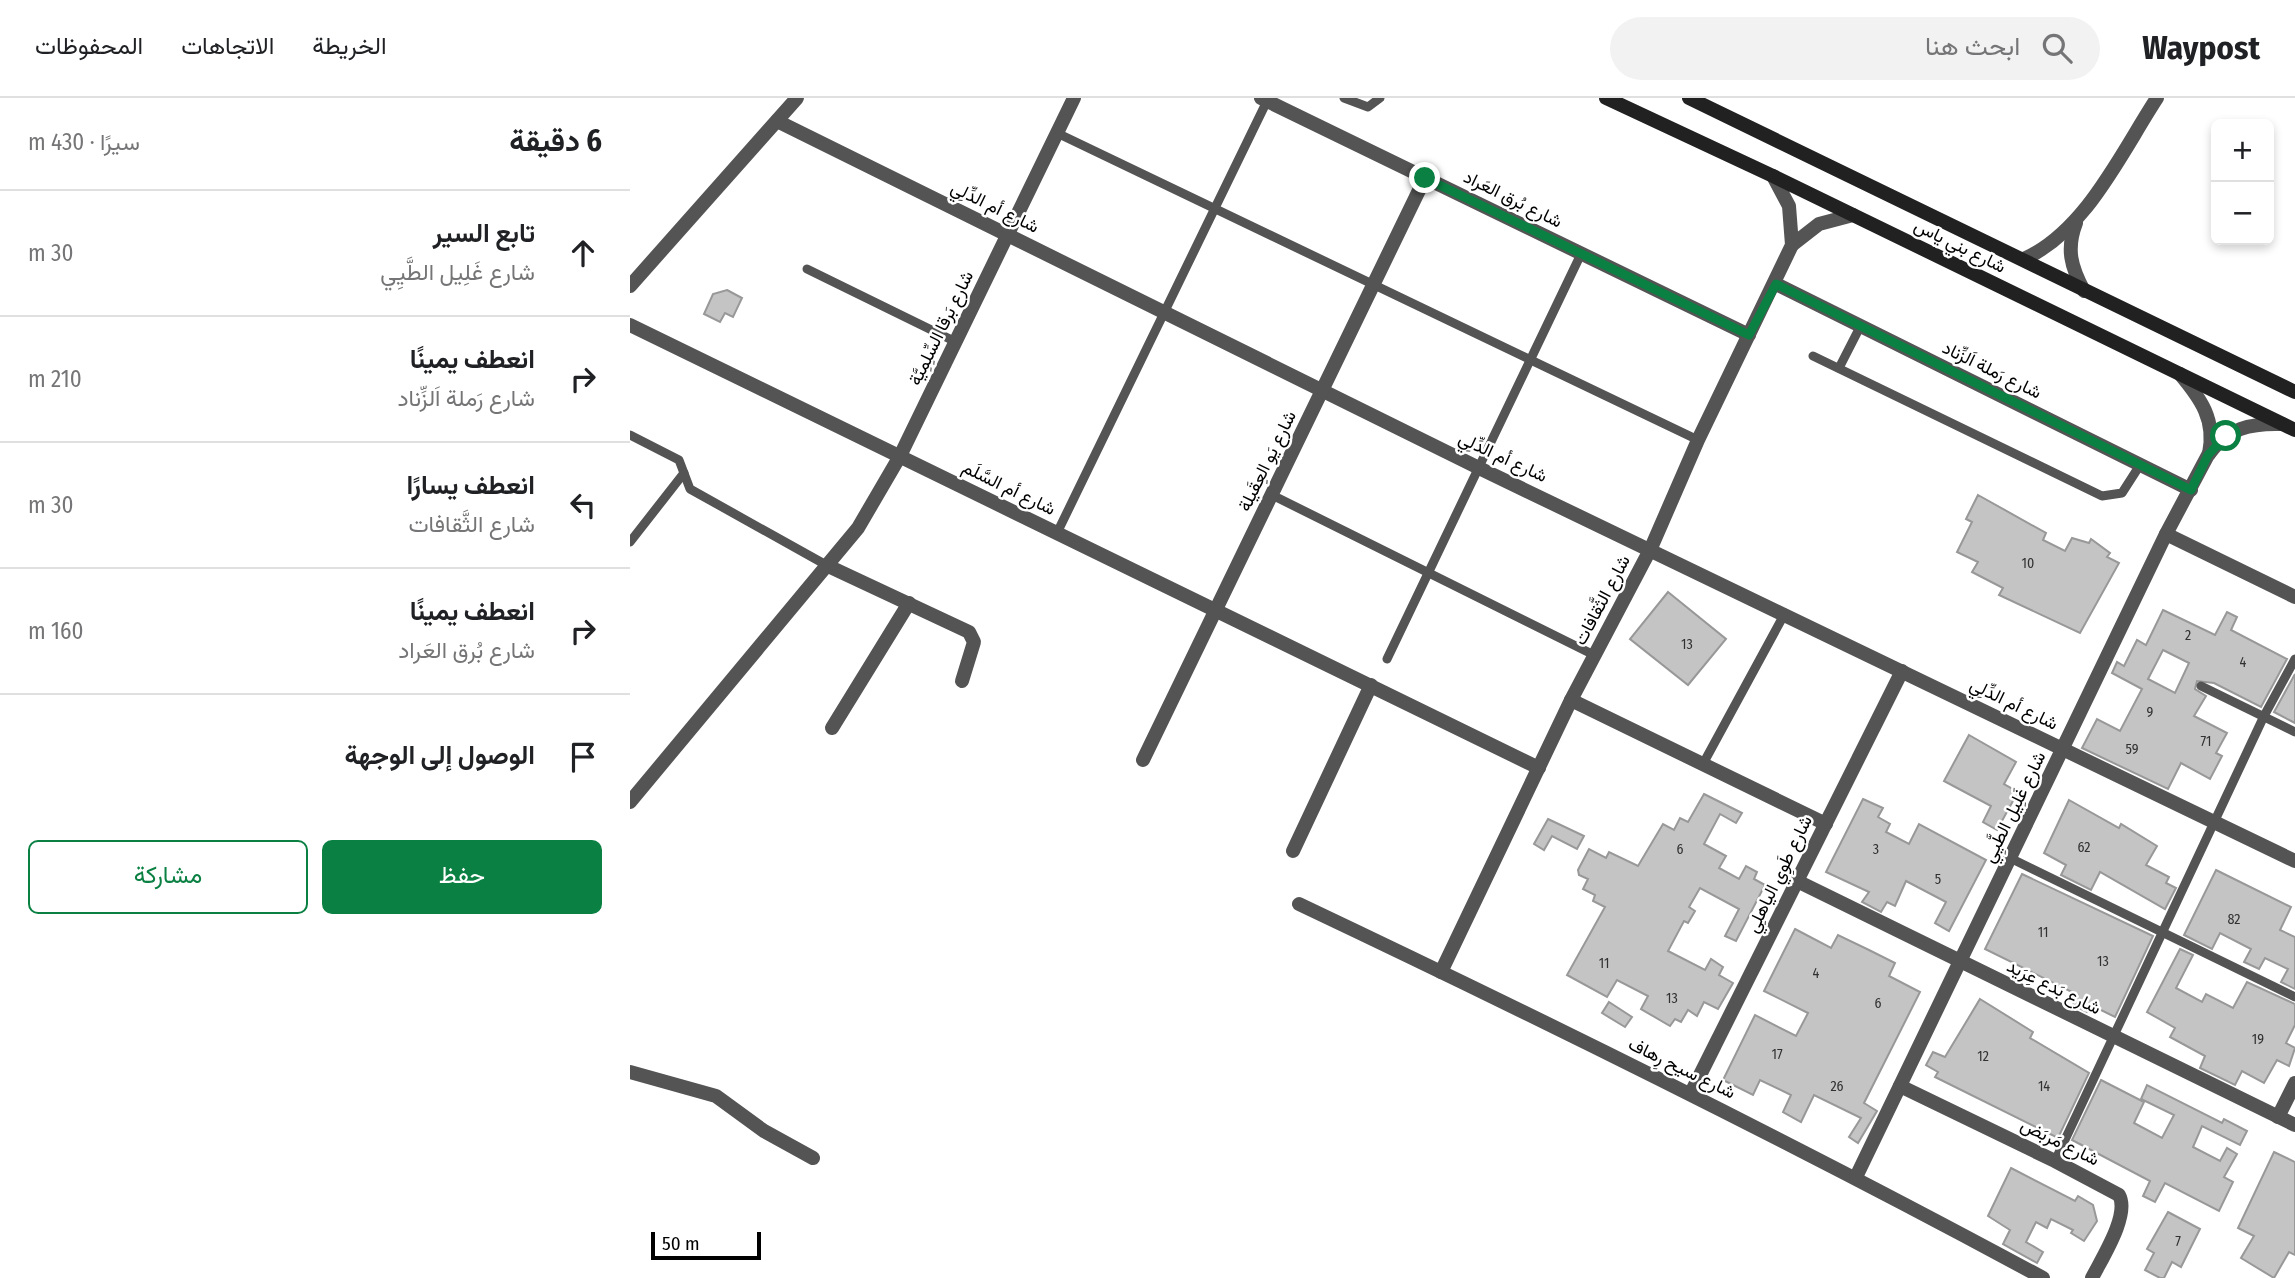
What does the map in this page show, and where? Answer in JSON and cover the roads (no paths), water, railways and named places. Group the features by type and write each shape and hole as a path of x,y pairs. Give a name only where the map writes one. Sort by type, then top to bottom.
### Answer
{"main road":[{"name":"شارع بني ياس","path":"1606,98 1773,176 2289,427"},
{"name":"شارع بني ياس","path":"1689,98 2295,392"}],"street":[{"path":"630,286 797,98"},
{"name":"شارع بَرقا السِّلِمِيَّة","path":"630,802 858,528 900,456 1074,98"},
{"path":"2024,259 2049,247 2078,218 2157,98"},
{"name":"شارع بُرق العَراد","path":"1264,99 1749,335"},
{"name":"شارع أم الدِّلِي","path":"777,121 1479,468 1651,548 2295,861"},
{"name":"شارع الثَّقافات","path":"1441,972 1571,700 1651,548 1698,440 1776,284 1792,245 1788,206 1773,176"},
{"name":"شارع يَو العِقَيلة","path":"1143,760 1425,178"},
{"path":"1792,245 1819,225 1853,215"},
{"path":"2078,218 2070,246 2070,263 2084,291"},
{"name":"شارع رَملة اَلزِّناد","path":"1776,284 2191,490"},
{"name":"شارع أم السَّلَم","path":"630,325 1539,768"},
{"name":"شارع غَلِيل الطَّيِي","path":"1856,1177 2166,534 2208,455 2211,442 2209,416 2204,404 2180,374"},
{"name":"شارع غَلِيل الطَّيِي","path":"2208,455 2236,429 2254,424 2289,427"},
{"path":"2166,534 2295,597"},
{"path":"828,566 972,635 972,650 962,681"},
{"path":"832,728 909,603"},
{"name":"شارع طَوِي الياهلِي","path":"1691,1093 1902,671"},
{"path":"1293,851 1371,685"},
{"path":"1571,700 1826,824"},
{"name":"شارع بَدع عِرَيد","path":"1797,881 2295,1125"},
{"name":"شارع سيح رِهاف","path":"1299,904 1691,1093 1856,1177 2043,1278"},
{"path":"630,1072 716,1096 764,1131 813,1158"},
{"path":"2278,1117 2295,1083"},
{"name":"شارع مَربَض","path":"1900,1086 2113,1190 2123,1203 2122,1216 2092,1278"}],"lane":[{"path":"1344,98 1368,107 1380,98"},
{"path":"1057,533 1215,208 1264,99"},
{"path":"1057,133 1698,440"},
{"path":"1387,659 1581,254"},
{"path":"807,269 956,342"},
{"path":"1839,368 1860,327"},
{"path":"1813,356 2102,496 2122,493 2140,465"},
{"path":"630,435 676,457 684,473 685,482 691,489 828,566"},
{"path":"630,542 684,473"},
{"path":"1272,495 1594,655"},
{"path":"1703,764 1784,613"},
{"path":"2055,1161 2115,1038 2162,932 2216,824 2264,716 2295,659"},
{"path":"2201,686 2295,732"},
{"path":"2010,858 2295,997"}]}
